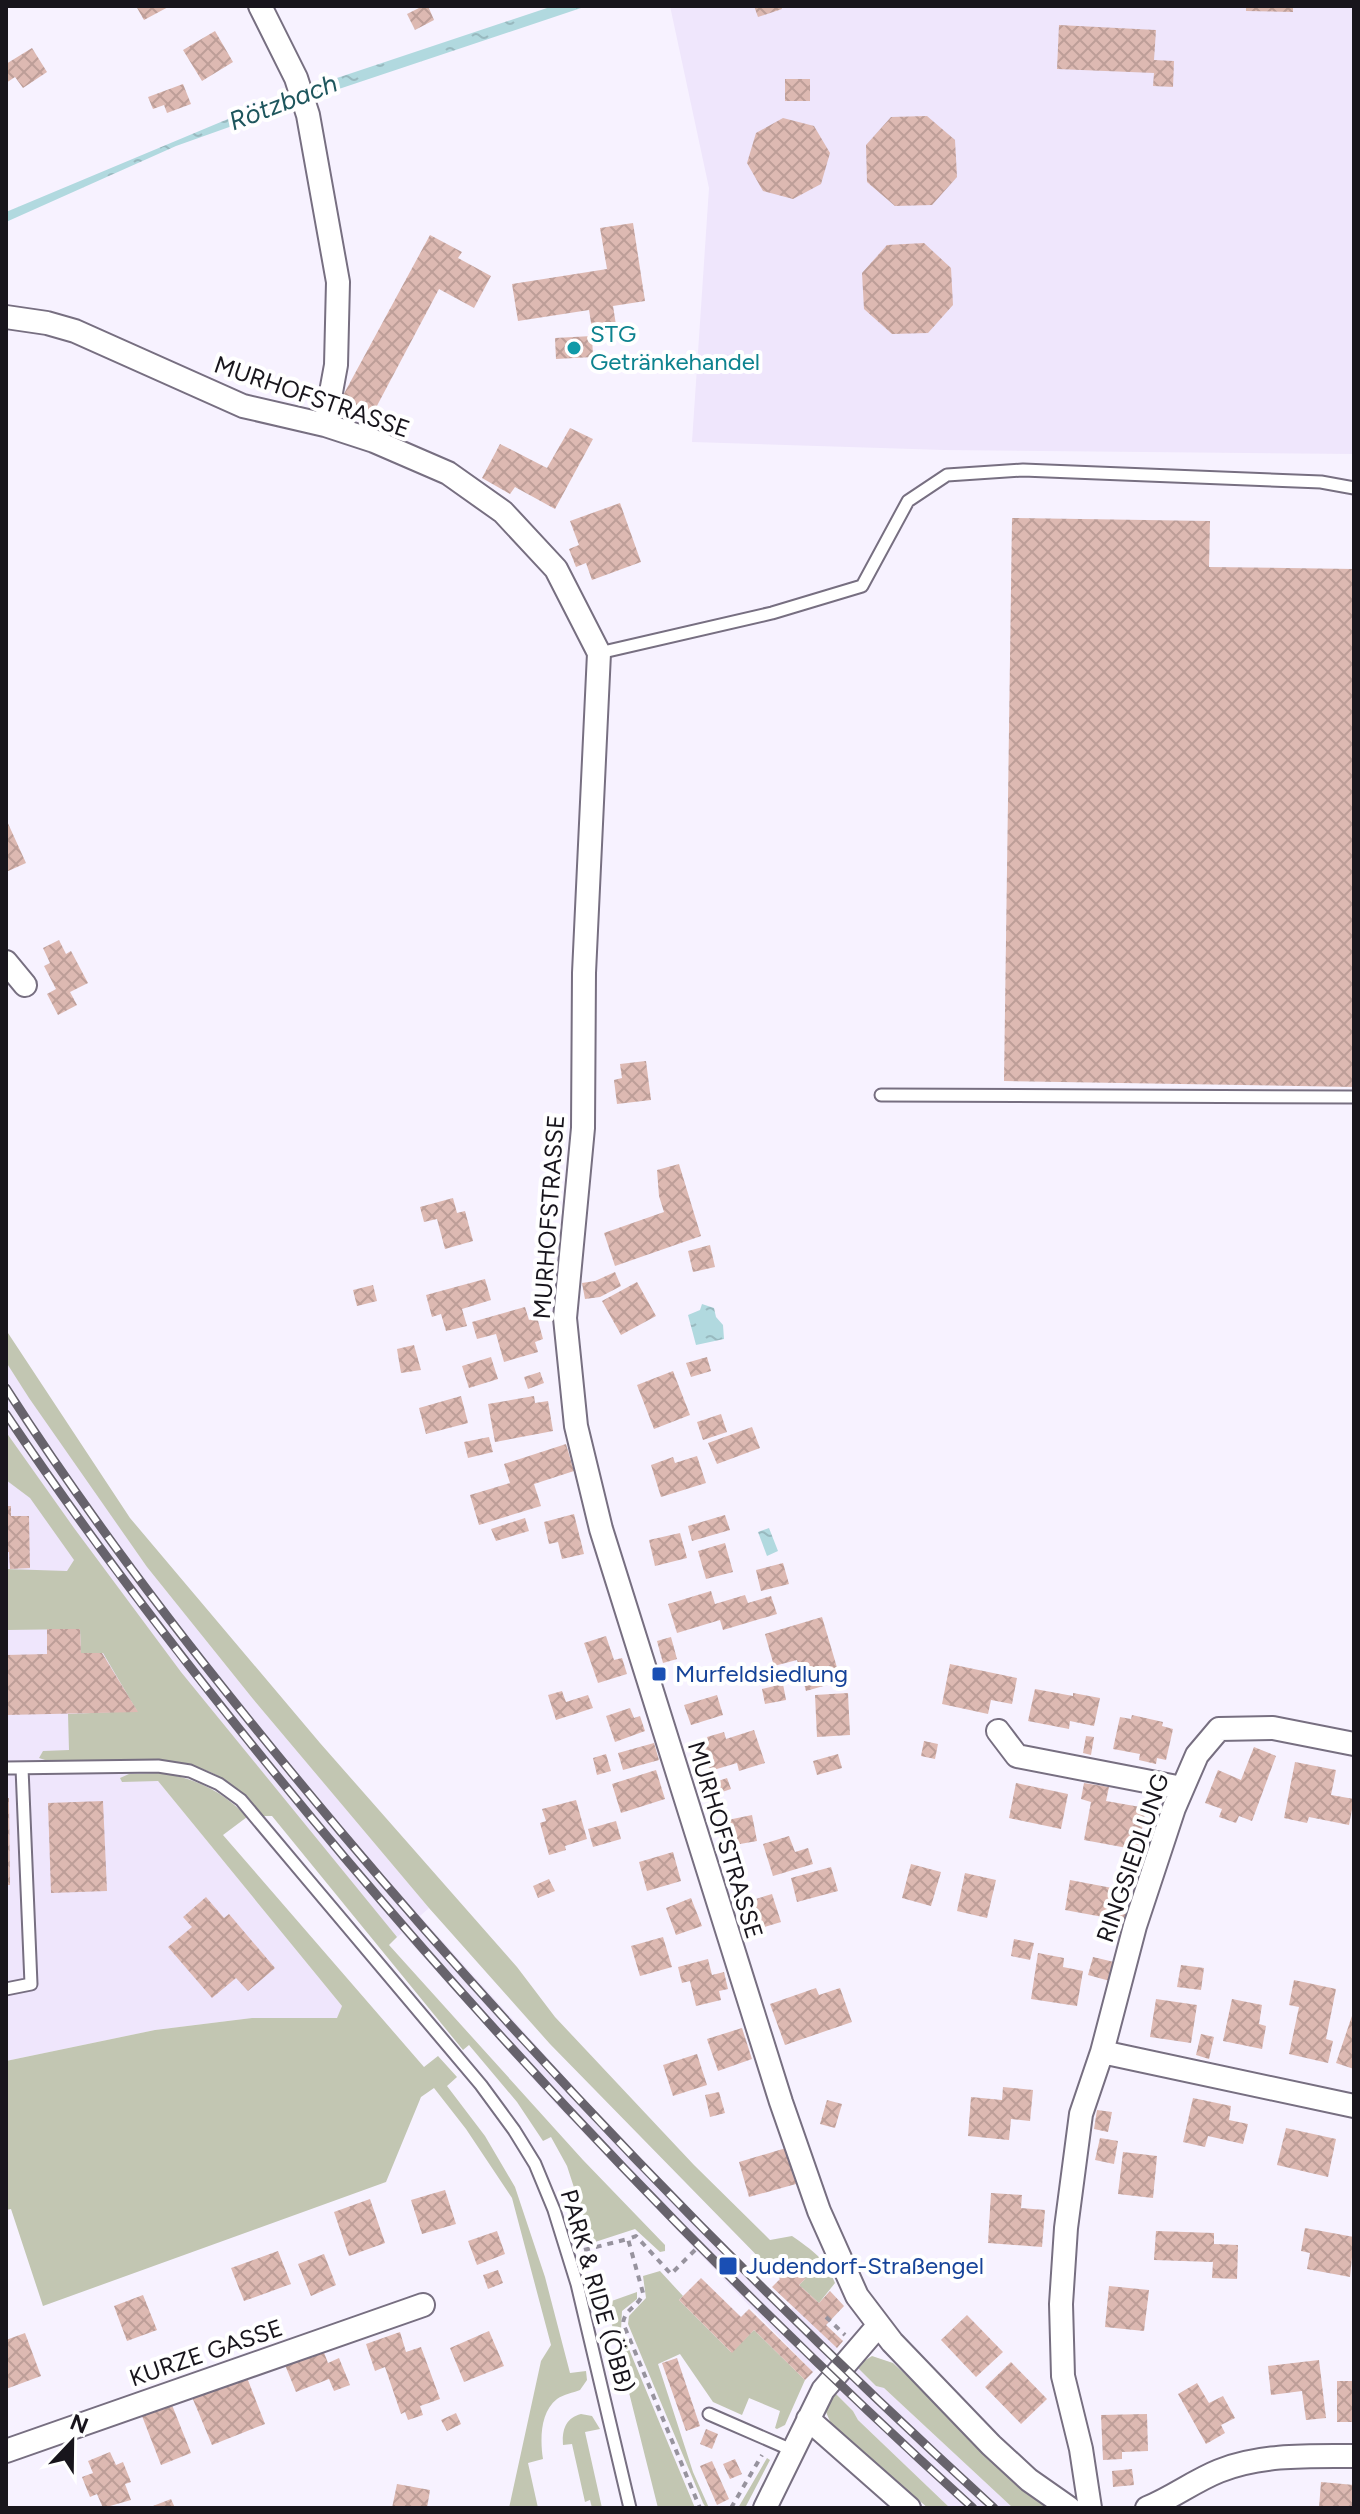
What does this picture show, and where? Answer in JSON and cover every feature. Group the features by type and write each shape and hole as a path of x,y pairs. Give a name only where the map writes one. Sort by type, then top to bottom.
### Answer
{"street":[{"path":"260,6 296,78 308,115 338,282 336,365 325,425"},
{"name":"MURHOFSTRASSE","path":"6,317 75,331 243,406 325,425 374,441 448,473 503,512 556,569 599,653 584,973 583,1128 565,1318 576,1426 601,1529 781,2102 819,2211 857,2296 878,2326"},
{"path":"6,962 25,985"},
{"name":"RINGSIEDLUNG","path":"1090,2508 1081,2449 1063,2376 1061,2304 1066,2228 1081,2114 1102,2052 1135,1926 1182,1788 1197,1755 1219,1729 1273,1728 1354,1744"},
{"path":"998,1731 1017,1756 1182,1788"},
{"path":"1102,2052 1354,2106"},
{"name":"KURZE GASSE","path":"6,2451 423,2305"},
{"path":"765,2508 828,2382 878,2326 991,2445 1029,2480 1069,2508"},
{"path":"808,2419 909,2508"},
{"path":"1147,2508 1233,2466 1301,2457 1354,2456"}],"lane":[{"path":"599,653 772,613 862,586 908,501 947,475 1023,470 1321,482 1354,488"},
{"path":"881,1095 1354,1097"},
{"name":"PARK & RIDE (ÖBB)","path":"6,1768 158,1766 190,1771 219,1784 241,1800 461,2061 498,2107 535,2164 568,2254 584,2311 630,2508"},
{"path":"6,1989 31,1984 22,1768"},
{"path":"709,2414 795,2451"}],"path":[{"path":"568,2254 636,2236 671,2274 695,2250"},
{"path":"628,2239 643,2293 640,2301 625,2315 624,2329 700,2508"},
{"path":"826,2317 846,2337"},
{"path":"731,2508 770,2440"}],"shaded area":[{"path":"670,6 1354,6 1354,454 944,450 692,442 709,188"},
{"path":"6,1362 147,1567 253,1699 429,1908 420,1916 680,2200 790,2310 793,2307 837,2348 813,2372 551,2099 402,1933 389,1944 200,1713 138,1712 158,1781 342,2006 338,2018 252,2018 155,2030 6,2061"},
{"path":"857,2367 876,2386 884,2388 1013,2508 950,2508 858,2420 833,2391"}],"green space":[{"path":"6,1330 130,1518 320,1743 517,1967 555,2017 694,2165 770,2240 792,2236 823,2261 835,2283 819,2303 799,2285 806,2278 787,2259 773,2272 550,2044 429,1908 253,1699 147,1567 29,1398 6,1362"},
{"path":"6,1432 181,1672 397,1937 389,1945 583,2160 665,2245 665,2251 660,2252 635,2229 592,2243 567,2166 551,2137 543,2141 517,2102 469,2045 463,2050 272,1816 263,1816 240,1792 217,1775 192,1765 166,1760 51,1762 39,1758 43,1751 69,1750 68,1714 137,1711 103,1653 81,1653 80,1629 6,1630 6,1569 67,1571 74,1560 30,1498 6,1480"},
{"path":"160,1773 208,1787 247,1817 223,1835 424,2067 438,2056 457,2077 447,2086 485,2136 515,2187 545,2277 570,2373 586,2371 587,2380 580,2390 557,2399 547,2411 542,2435 543,2459 528,2463 538,2508 509,2508 541,2361 551,2345 512,2198 434,2088 421,2097 386,2182 43,2306 11,2209 6,2210 6,2061 155,2030 252,2018 337,2018 342,2006 158,1781 122,1782 120,1778 129,1774"},
{"path":"660,2271 683,2296 679,2300 731,2352 754,2330 805,2380 785,2425 777,2429 780,2411 749,2398 742,2415 713,2402 680,2354 658,2364 693,2472 709,2508 703,2503 628,2324 629,2316 646,2298 643,2276"},
{"path":"601,2288 606,2303 637,2292 637,2299 622,2311 621,2330 695,2508 658,2508 609,2313 597,2315 593,2294"},
{"path":"872,2356 893,2363 1051,2508 1013,2508 884,2388 876,2386 856,2366"},
{"path":"834,2392 858,2420 950,2508 928,2508 832,2426 826,2412"},
{"path":"581,2414 592,2416 600,2429 585,2432 602,2508 592,2508 590,2500 585,2502 572,2444 563,2445 566,2426"},
{"path":"767,2458 770,2460 745,2508 738,2508"}],"water":[{"name":"Rötzbach","path":"553,6 587,6 176,146 6,222 6,212 283,96"},
{"path":"702,1304 714,1308 716,1317 723,1325 724,1339 696,1345 688,1315 700,1310"},
{"path":"769,1528 778,1551 767,1556 758,1532"}],"building":[{"path":"136,6 170,6 144,20"},
{"path":"428,6 434,20 415,30 407,14"},
{"path":"754,6 781,6 782,9 758,17"},
{"path":"1246,6 1293,6 1293,12 1246,11"},
{"path":"1059,25 1156,30 1154,60 1174,61 1173,87 1153,86 1154,73 1057,69"},
{"path":"215,31 233,62 202,81 183,50"},
{"path":"32,48 47,72 23,88 15,77 6,83 6,64"},
{"path":"785,79 810,79 810,101 785,101"},
{"path":"183,84 191,104 167,113 164,105 153,109 148,97"},
{"path":"927,116 955,140 957,177 932,205 895,206 867,182 866,145 891,117"},
{"path":"783,118 814,126 830,153 821,184 793,199 763,191 747,163 756,133"},
{"path":"633,223 645,301 613,306 617,331 593,335 589,310 518,321 512,284 607,269 600,228"},
{"path":"430,235 462,252 458,258 491,276 474,308 439,289 371,417 340,401"},
{"path":"924,243 951,268 953,305 928,333 892,334 864,309 862,273 887,245"},
{"name":"STG Getränkehandel","path":"592,336 593,357 556,359 555,338"},
{"path":"570,428 593,439 555,509 515,487 510,494 482,478 500,444 547,468"},
{"path":"620,503 641,562 592,580 586,563 576,567 569,549 579,545 570,521"},
{"path":"1012,518 1210,521 1209,567 1354,569 1354,1087 1004,1081"},
{"path":"6,819 26,863 6,872"},
{"path":"59,940 66,954 71,951 88,983 70,992 77,1005 58,1015 47,994 56,989 44,966 50,963 43,948"},
{"path":"646,1061 651,1100 617,1104 614,1080 622,1078 620,1064"},
{"path":"679,1164 701,1236 615,1266 604,1233 664,1212 657,1170"},
{"path":"453,1198 457,1213 465,1211 473,1241 445,1249 437,1219 424,1222 420,1207"},
{"path":"710,1245 715,1267 693,1272 688,1251"},
{"path":"615,1272 621,1286 600,1297 585,1299 582,1283"},
{"path":"485,1279 491,1300 462,1309 467,1326 446,1331 441,1314 432,1317 426,1295"},
{"path":"637,1282 656,1316 621,1335 602,1301"},
{"path":"373,1285 377,1301 357,1306 353,1290"},
{"path":"525,1307 529,1320 537,1317 543,1339 535,1342 538,1352 504,1362 496,1334 477,1339 472,1322"},
{"path":"414,1345 421,1370 401,1373 397,1349"},
{"path":"491,1357 498,1379 469,1388 462,1366"},
{"path":"707,1357 711,1371 691,1377 686,1363"},
{"path":"673,1371 690,1415 654,1429 637,1385"},
{"path":"540,1372 544,1383 528,1389 524,1377"},
{"path":"461,1396 468,1423 426,1434 419,1408"},
{"path":"534,1396 535,1403 548,1401 553,1431 495,1442 488,1404"},
{"path":"721,1414 727,1432 703,1440 697,1422"},
{"path":"752,1427 760,1448 717,1464 708,1443"},
{"path":"489,1437 493,1452 468,1458 464,1442"},
{"path":"566,1444 574,1471 534,1484 541,1506 479,1525 470,1495 510,1483 504,1464"},
{"path":"697,1456 706,1483 661,1497 651,1465 673,1457 675,1463"},
{"path":"6,1506 11,1506 11,1516 29,1516 30,1568 10,1569 9,1552 6,1552"},
{"path":"574,1514 584,1554 562,1559 558,1542 549,1544 544,1522"},
{"path":"725,1515 730,1530 692,1541 688,1526"},
{"path":"525,1518 529,1531 496,1541 491,1529"},
{"path":"680,1533 687,1558 655,1566 649,1540"},
{"path":"725,1543 733,1572 706,1579 698,1551"},
{"path":"783,1563 789,1584 761,1591 756,1570"},
{"path":"711,1591 715,1604 745,1595 748,1603 771,1596 777,1614 723,1630 720,1620 677,1633 668,1604"},
{"path":"822,1617 841,1681 806,1691 797,1660 774,1666 765,1634"},
{"path":"47,1629 80,1629 81,1653 102,1653 138,1712 6,1715 6,1655 47,1654"},
{"path":"606,1636 614,1660 622,1658 627,1674 598,1683 584,1643"},
{"path":"671,1637 677,1659 663,1663 657,1641"},
{"path":"950,1664 1017,1678 1012,1704 991,1700 988,1714 942,1704"},
{"path":"783,1684 786,1700 765,1704 762,1689"},
{"path":"1035,1689 1100,1698 1094,1726 1070,1721 1069,1729 1028,1721"},
{"path":"562,1691 566,1702 588,1695 593,1708 556,1720 548,1695"},
{"path":"848,1693 850,1735 817,1737 815,1695"},
{"path":"717,1695 723,1715 691,1725 684,1705"},
{"path":"630,1708 634,1718 640,1716 645,1731 615,1742 606,1716"},
{"path":"1132,1715 1163,1722 1162,1726 1173,1729 1166,1760 1157,1758 1156,1764 1139,1760 1140,1754 1113,1749 1120,1717 1131,1719"},
{"path":"754,1730 765,1763 739,1771 737,1763 710,1771 702,1745 709,1744 707,1737 724,1732 726,1739"},
{"path":"1086,1736 1094,1737 1091,1755 1083,1753"},
{"path":"924,1741 938,1744 935,1759 921,1756"},
{"path":"654,1743 659,1760 623,1770 618,1753"},
{"path":"1254,1747 1276,1756 1252,1821 1239,1816 1236,1823 1219,1817 1222,1809 1205,1803 1218,1770 1241,1780"},
{"path":"606,1754 611,1771 597,1775 593,1758"},
{"path":"838,1754 842,1768 817,1775 813,1761"},
{"path":"1295,1762 1336,1770 1331,1795 1354,1799 1349,1825 1309,1817 1307,1823 1284,1818"},
{"path":"656,1770 665,1799 621,1813 612,1784"},
{"path":"727,1778 731,1789 707,1797 704,1786"},
{"path":"1016,1783 1068,1794 1061,1829 1009,1818"},
{"path":"1084,1783 1109,1787 1106,1801 1146,1808 1138,1850 1084,1840 1091,1802 1081,1799"},
{"path":"6,1798 9,1798 10,1885 6,1885"},
{"path":"576,1800 587,1839 549,1855 540,1823 546,1821 542,1809"},
{"path":"103,1801 107,1891 51,1893 48,1803"},
{"path":"752,1815 757,1841 723,1847 718,1822"},
{"path":"616,1821 621,1839 593,1847 588,1829"},
{"path":"789,1836 795,1852 808,1848 813,1864 773,1876 763,1844"},
{"path":"673,1852 681,1881 647,1891 639,1862"},
{"path":"911,1864 941,1872 931,1906 902,1898"},
{"path":"831,1867 838,1891 797,1902 791,1878"},
{"path":"965,1873 996,1880 987,1918 957,1911"},
{"path":"549,1879 555,1891 538,1898 533,1886"},
{"path":"1070,1880 1112,1888 1109,1901 1127,1904 1123,1926 1102,1922 1103,1917 1065,1910"},
{"path":"772,1894 781,1922 745,1933 736,1905"},
{"path":"206,1897 224,1918 229,1914 275,1968 248,1991 236,1978 212,1998 168,1947 192,1927 183,1917"},
{"path":"691,1898 702,1926 676,1935 666,1908"},
{"path":"663,1937 672,1967 640,1976 631,1946"},
{"path":"1014,1939 1034,1943 1030,1960 1011,1956"},
{"path":"1038,1953 1064,1958 1063,1967 1083,1971 1077,2006 1031,1999"},
{"path":"1093,1957 1114,1962 1110,1981 1088,1975"},
{"path":"708,1959 712,1975 724,1972 728,1989 719,1991 721,2000 696,2006 690,1981 682,1983 678,1967"},
{"path":"1181,1965 1204,1968 1201,1990 1177,1987"},
{"path":"1294,1980 1336,1989 1326,2039 1333,2041 1328,2063 1289,2054 1299,2007 1289,2005"},
{"path":"816,1988 819,1995 840,1988 852,2022 785,2045 770,2004"},
{"path":"1156,1999 1197,2005 1191,2043 1150,2037"},
{"path":"1232,1999 1262,2005 1259,2024 1266,2026 1262,2049 1223,2041"},
{"path":"1354,2010 1354,2069 1336,2063"},
{"path":"742,2028 752,2059 718,2071 707,2039"},
{"path":"1201,2034 1214,2037 1209,2059 1196,2055"},
{"path":"697,2054 707,2085 673,2096 663,2065"},
{"path":"1003,2087 1033,2090 1030,2121 1011,2119 1009,2140 968,2136 971,2097 1002,2100"},
{"path":"719,2092 725,2113 710,2117 705,2095"},
{"path":"1193,2098 1231,2106 1229,2120 1248,2124 1243,2144 1208,2136 1205,2147 1183,2142"},
{"path":"827,2100 842,2104 835,2128 820,2124"},
{"path":"1097,2110 1112,2112 1108,2132 1094,2129"},
{"path":"1286,2128 1336,2139 1328,2177 1277,2165"},
{"path":"1100,2138 1118,2141 1114,2164 1095,2160"},
{"path":"786,2148 796,2184 749,2197 739,2162"},
{"path":"1123,2152 1157,2156 1153,2198 1118,2194"},
{"path":"445,2190 456,2224 422,2234 411,2200"},
{"path":"991,2193 1022,2195 1021,2208 1045,2210 1042,2247 988,2243"},
{"path":"370,2199 385,2243 349,2256 334,2212"},
{"path":"1305,2228 1354,2237 1350,2277 1307,2269 1310,2253 1301,2251"},
{"path":"497,2231 505,2254 477,2265 468,2241"},
{"path":"1156,2231 1214,2233 1214,2244 1238,2245 1237,2279 1212,2278 1213,2262 1154,2260"},
{"path":"278,2251 291,2284 244,2301 231,2268"},
{"path":"324,2254 336,2285 311,2296 298,2264"},
{"path":"786,2258 806,2278 799,2285 819,2303 830,2291 844,2306 826,2325 843,2341 837,2348 772,2287 780,2279 773,2272"},
{"path":"498,2270 503,2283 488,2289 483,2275"},
{"path":"701,2278 741,2317 749,2309 813,2372 805,2380 754,2330 732,2353 679,2300"},
{"path":"1109,2286 1149,2290 1144,2331 1105,2327"},
{"path":"143,2295 157,2330 127,2341 114,2306"},
{"path":"967,2315 1003,2352 976,2377 941,2340"},
{"path":"489,2331 504,2366 464,2382 450,2348"},
{"path":"400,2332 406,2352 421,2347 440,2399 420,2406 423,2415 408,2420 405,2412 401,2414 385,2367 375,2371 366,2344"},
{"path":"25,2333 41,2376 6,2389 6,2340"},
{"path":"323,2350 328,2363 339,2358 350,2385 334,2391 329,2379 296,2392 285,2365"},
{"path":"677,2358 700,2426 686,2431 662,2363"},
{"path":"1319,2360 1326,2418 1306,2420 1302,2391 1271,2395 1268,2366"},
{"path":"1011,2362 1047,2399 1021,2424 985,2387"},
{"path":"246,2375 265,2424 212,2445 192,2397"},
{"path":"1337,2381 1354,2381 1354,2422 1337,2422"},
{"path":"1197,2383 1209,2403 1223,2396 1235,2418 1221,2425 1225,2433 1206,2444 1178,2394"},
{"path":"172,2405 191,2453 161,2465 142,2416"},
{"path":"456,2413 461,2424 447,2431 441,2420"},
{"path":"1147,2414 1148,2451 1122,2452 1122,2459 1103,2460 1101,2415"},
{"path":"706,2429 718,2434 712,2449 700,2444"},
{"path":"110,2452 116,2465 123,2462 131,2482 125,2484 131,2500 103,2508 97,2494 90,2497 82,2477 93,2473 88,2461"},
{"path":"735,2459 742,2474 730,2479 723,2464"},
{"path":"712,2461 729,2499 717,2505 700,2466"},
{"path":"1132,2469 1134,2485 1113,2487 1112,2471"},
{"path":"1321,2482 1354,2485 1354,2508 1319,2508"},
{"path":"397,2484 430,2490 427,2508 392,2508"},
{"path":"171,2499 175,2508 153,2506"}],"railway":[{"path":"6,1388 84,1503 166,1615 297,1779 418,1922 657,2181 823,2347 994,2508"},
{"path":"6,1414 86,1529 212,1696 419,1944 648,2194 808,2353 973,2508"}],"place":[{"name":"STG Getränkehandel","path":"574,348"},
{"name":"Murfeldsiedlung","path":"659,1674"},
{"name":"Judendorf-Straßengel","path":"728,2266"}]}
